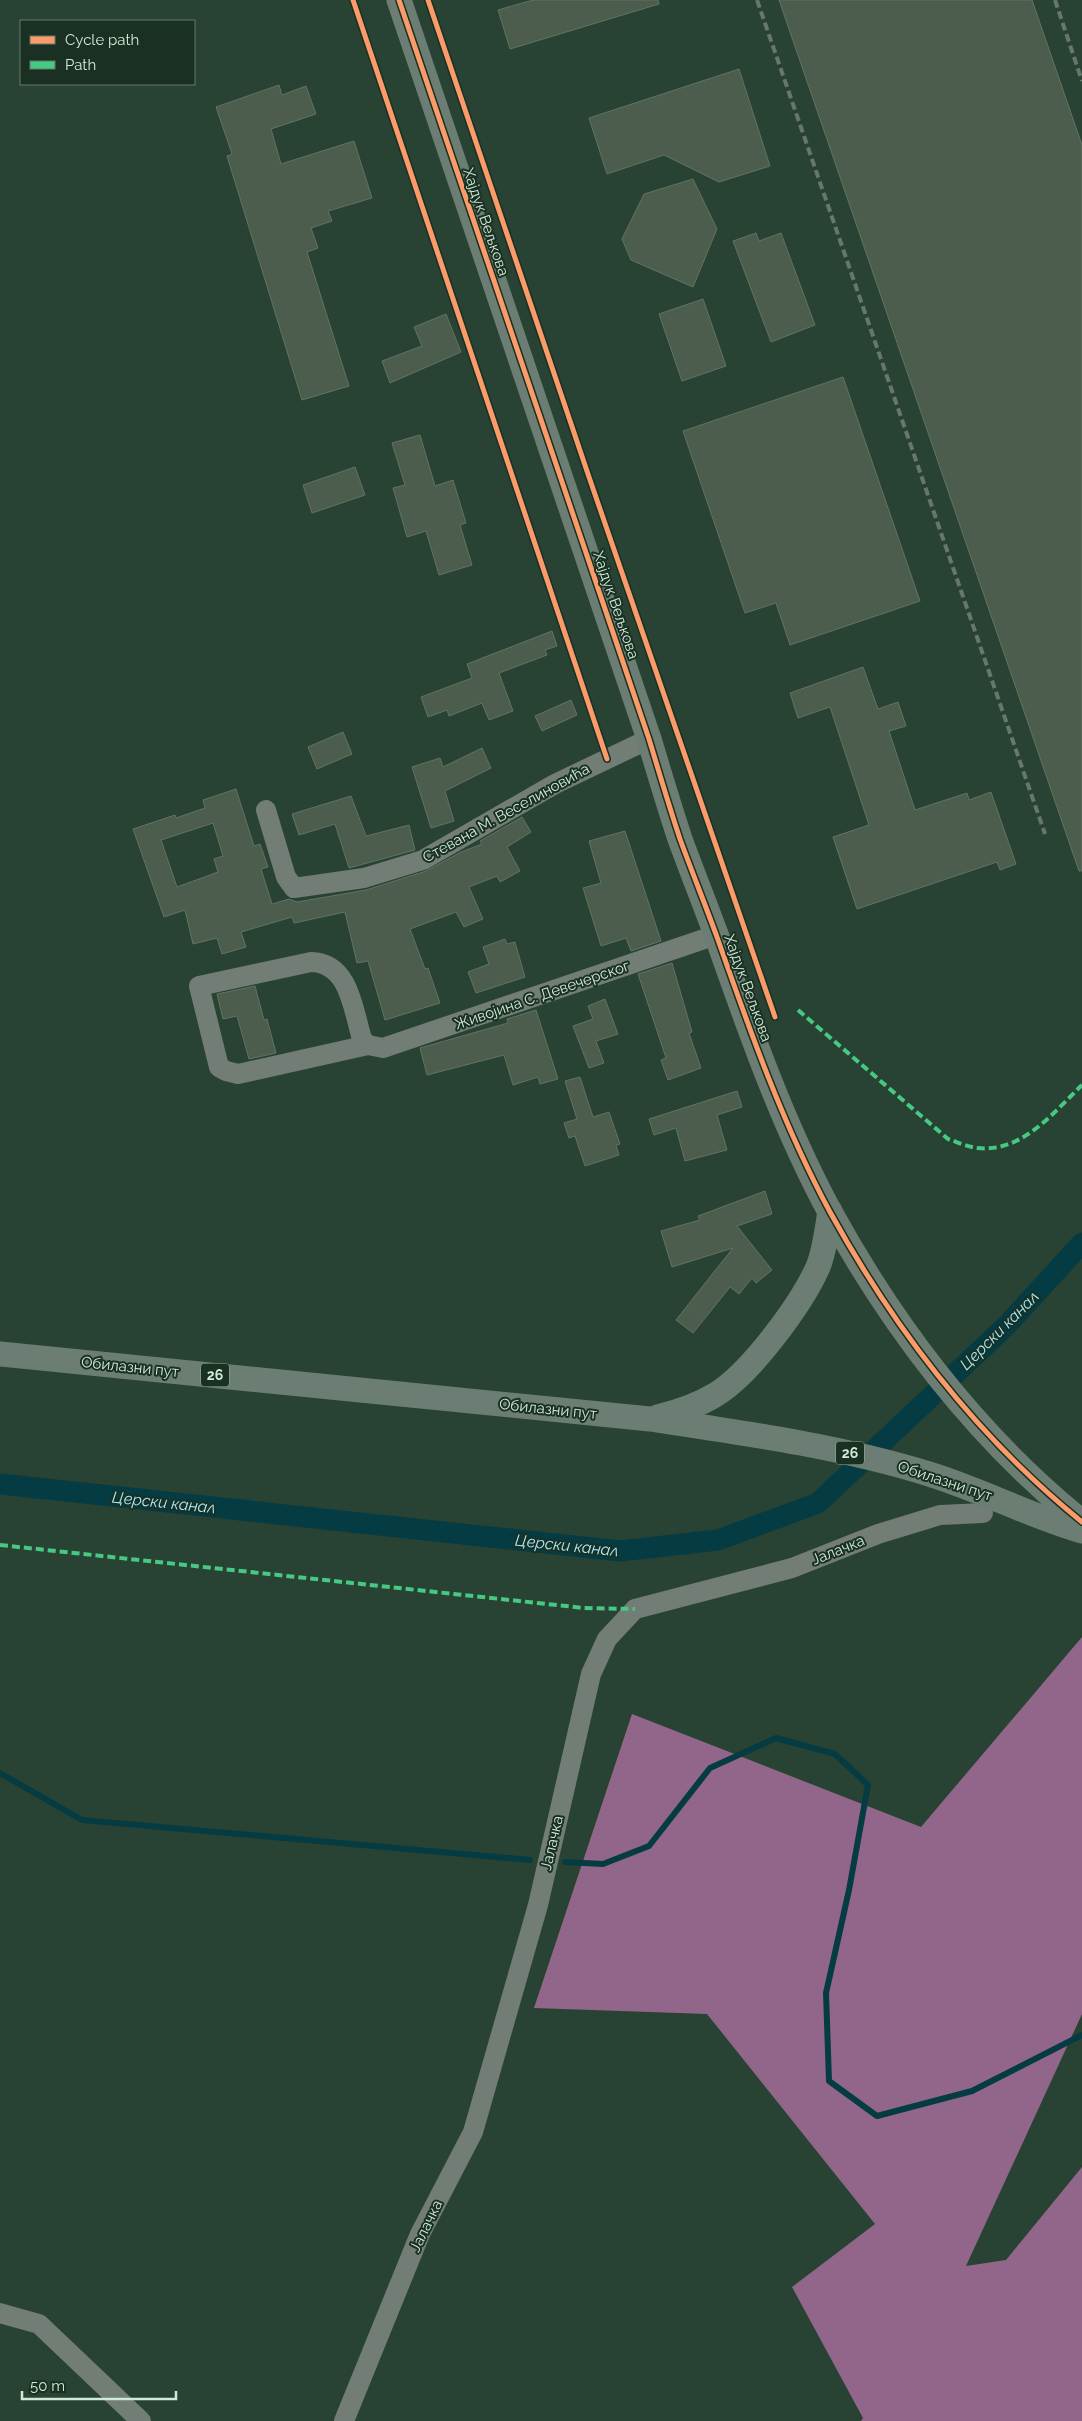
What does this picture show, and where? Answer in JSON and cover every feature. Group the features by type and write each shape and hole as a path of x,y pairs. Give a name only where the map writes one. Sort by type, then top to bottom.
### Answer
{"main road":[{"name":"Хајдук Вељкова","path":"399,0 649,739 680,839 766,1072 830,1211 884,1301 949,1391 992,1440 1044,1491 1082,1522"},
{"path":"650,1419 692,1406 716,1394 732,1383 762,1350 797,1303 818,1266 830,1211"},
{"name":"Обилазни пут","path":"0,1354 650,1419 797,1442 884,1461 974,1489 1082,1531"}],"street":[{"name":"Стевана М. Веселиновића","path":"266,810 286,877 294,888 364,878 423,860 555,784 649,739"},
{"name":"Живојина С. Девечерског","path":"368,1044 238,1074 226,1072 219,1067 199,986 311,962 329,965 343,980 362,1039 368,1044 383,1048 394,1046 716,935"},
{"name":"Јалачка","path":"344,2421 420,2234 473,2132 538,1904 591,1674 607,1639 635,1609 792,1568 878,1534 940,1515 984,1512"},
{"path":"0,2313 39,2324 141,2421"}],"shaded area":[{"path":"1082,1637 1082,2014 966,2266 1006,2260 1082,2167 1082,2421 861,2421 863,2418 792,2287 875,2224 707,2014 534,2008 632,1714 921,1827"}],"building":[{"path":"533,0 658,0 659,4 510,49 498,10"},
{"path":"779,0 1032,0 1082,145 1082,871 1079,871"},
{"path":"739,69 770,166 719,182 664,155 607,174 589,118"},
{"path":"279,85 282,95 306,86 316,114 271,129 281,164 354,141 372,198 328,211 332,221 311,228 318,248 307,252 349,386 302,400 227,156 232,154 216,107"},
{"path":"693,179 717,229 693,287 631,260 622,239 644,194"},
{"path":"756,233 759,241 781,233 815,325 771,342 733,241"},
{"path":"703,299 726,366 682,381 659,314"},
{"path":"446,314 461,352 390,383 382,361 422,346 414,327"},
{"path":"843,377 920,601 790,645 776,603 745,613 683,431"},
{"path":"420,435 435,486 453,480 466,523 460,525 472,565 439,575 426,531 407,537 393,488 405,485 392,443"},
{"path":"355,467 365,495 312,513 303,485"},
{"path":"552,631 557,646 545,650 547,655 499,673 513,711 489,720 482,703 449,716 447,710 428,717 421,697 472,678 467,664"},
{"path":"863,667 878,709 898,702 906,726 889,731 915,810 967,793 969,800 991,792 1016,864 1000,870 997,862 857,909 833,837 869,825 830,707 798,718 790,693"},
{"path":"571,700 577,715 542,731 535,716"},
{"path":"343,732 352,754 317,769 308,747"},
{"path":"482,748 491,768 445,791 454,821 431,828 412,767 440,758 443,767"},
{"path":"236,789 254,846 260,844 268,867 261,869 272,904 289,899 297,902 366,890 426,871 461,852 482,844 480,841 522,817 531,832 507,847 520,871 500,882 497,876 469,887 483,919 464,927 456,912 410,929 425,969 428,968 440,1003 385,1020 368,961 357,963 345,912 294,923 292,917 241,932 246,947 222,954 217,938 193,944 185,910 164,917 133,829 175,815 176,818 205,808 203,800","holes":["213,823 223,856 214,859 218,872 177,887 161,840"]},
{"path":"351,796 366,836 409,825 415,850 349,868 335,824 299,835 292,814"},
{"path":"625,831 661,941 631,951 626,938 601,946 583,888 601,883 589,841"},
{"path":"505,939 507,944 515,942 525,977 476,993 468,972 489,964 483,947"},
{"path":"672,963 692,1032 689,1033 701,1068 668,1080 661,1060 666,1058 638,974"},
{"path":"255,986 264,1020 267,1019 276,1053 249,1059 237,1016 223,1019 217,994"},
{"path":"605,999 618,1034 596,1041 604,1063 589,1068 573,1026 593,1019 588,1006"},
{"path":"536,1010 558,1079 540,1084 538,1077 513,1085 504,1055 427,1075 420,1048 508,1023 507,1019"},
{"path":"580,1077 593,1117 609,1112 620,1144 616,1145 619,1155 585,1166 575,1136 569,1138 564,1123 577,1119 565,1081"},
{"path":"737,1091 742,1107 717,1115 727,1150 685,1161 676,1128 654,1135 649,1119"},
{"path":"765,1191 772,1214 737,1226 772,1270 756,1283 752,1278 739,1294 730,1287 693,1333 676,1320 733,1248 672,1267 661,1231 700,1220 698,1216"}],"waterway":[{"name":"Церски канал","path":"0,1484 620,1551 718,1540 818,1503 1006,1326 1082,1243"},
{"path":"565,1862 603,1864 649,1846 710,1768 776,1738 835,1754 868,1785 849,1890 826,1993 829,2081 877,2116 972,2091 1082,2035"},
{"path":"0,1773 82,1820 530,1860"}],"railway":[{"path":"757,0 1045,834"},
{"path":"1055,0 1082,81"}],"marked path":[{"path":"798,1010 948,1139 970,1147 993,1148 1022,1138 1048,1119 1082,1085"},
{"path":"0,1545 584,1608 635,1609"}],"cycle path":[{"path":"353,0 607,759"},
{"path":"399,0 649,739 680,839 755,1042 797,1146 830,1212 855,1256 911,1340 973,1418 1007,1454 1082,1522"},
{"path":"428,0 589,477 775,1017"}]}
